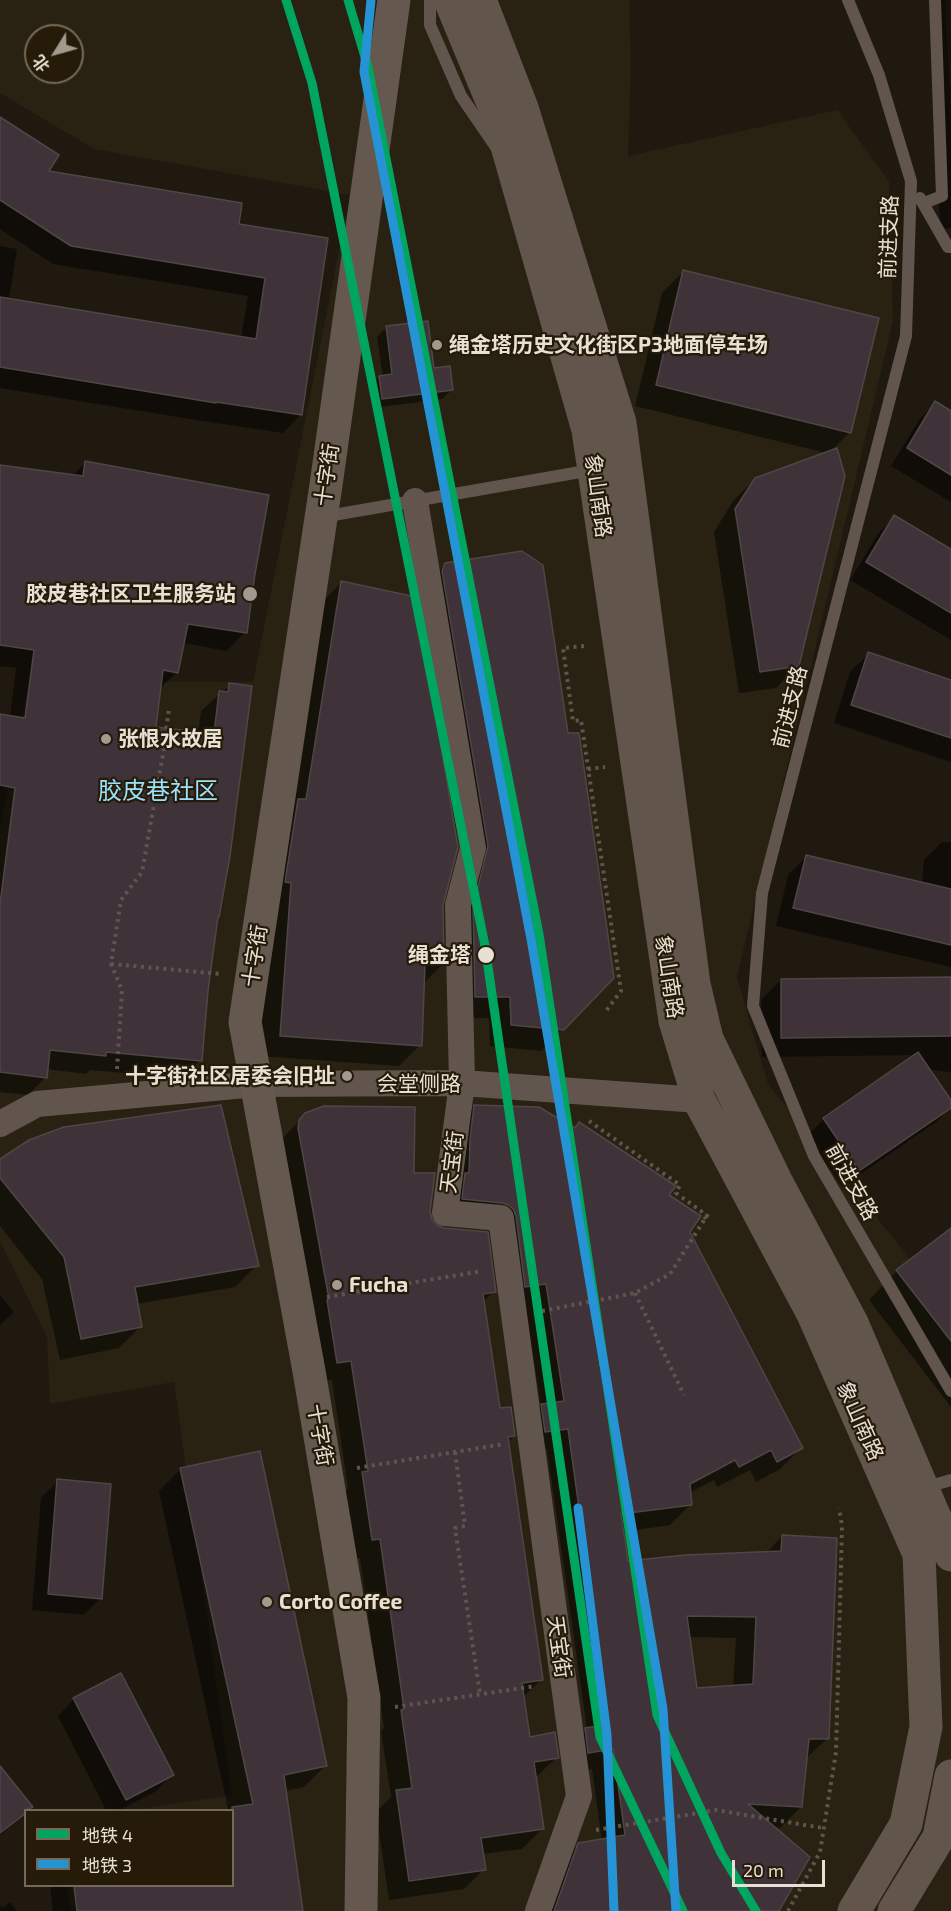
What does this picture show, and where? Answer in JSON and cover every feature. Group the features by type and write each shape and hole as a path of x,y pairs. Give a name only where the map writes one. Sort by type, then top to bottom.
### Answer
{"main road":[{"name":"象山南路","path":"450,0 499,118 588,430 675,1021 699,1100 813,1314 919,1554 926,1727 906,1824 854,1911"},
{"name":"象山南路","path":"480,0 522,108 620,423 694,984 707,1039 776,1180 937,1484 951,1555"},
{"path":"894,1911 939,1837 951,1776"}],"street":[{"name":"十字街","path":"361,1911 364,1698 245,1022 321,518 394,0"},
{"name":"天宝街","path":"416,501 473,848 458,905 462,1083 445,1213 501,1218 579,1796 538,1911"},
{"name":"会堂侧路","path":"0,1124 37,1104 257,1084 462,1083 699,1100"}],"lane":[{"path":"430,0 430,25 460,96 515,175"},
{"name":"前进支路","path":"848,0 879,75 911,181 906,336 762,893 753,1006 814,1156 951,1391"},
{"path":"924,203 942,196 935,0"},
{"path":"911,181 948,247 951,247"},
{"path":"321,518 594,470"}],"path":[{"path":"584,646 562,648 573,721 581,720 621,991 606,1011"},
{"path":"116,1097 122,990 111,964 120,900 142,872 169,708"},
{"path":"111,964 252,977"},
{"path":"581,1116 681,1185 676,1193 701,1211 706,1219"},
{"path":"514,1316 635,1293 670,1274 708,1214"},
{"path":"296,1303 508,1267"},
{"path":"635,1293 684,1395"},
{"path":"354,1469 531,1440"},
{"path":"455,1452 465,1526 455,1528 480,1694"},
{"path":"788,1911 820,1852 836,1752 842,1526 839,1508"},
{"path":"393,1707 563,1682"},
{"path":"566,1835 716,1810 823,1828"}],"shaded area":[{"path":"0,0 629,0 631,66 628,156 837,110 889,181 893,321 737,977 768,1084 951,1309 951,1911 71,1911 67,1887 234,1887 234,1809 141,1809 232,1795 174,1382 50,1404 47,1337 0,1241 0,827 29,681 253,682 350,195 94,149 0,93"},
{"path":"945,0 951,0 951,122"}],"building":[{"path":"0,117 59,155 49,171 242,203 239,224 328,238 302,415 0,367 0,297 256,339 265,278 71,246 0,200"},
{"path":"683,270 879,318 851,433 656,385"},
{"path":"428,321 434,368 450,366 453,390 382,399 379,376 392,374 386,326"},
{"path":"935,401 951,411 951,475 907,448"},
{"path":"837,448 845,476 799,666 760,672 735,509 755,478"},
{"path":"85,461 269,495 247,633 188,624 178,673 163,670 156,727 214,734 219,691 228,692 229,683 252,686 230,856 218,917 208,991 202,1061 106,1052 106,1056 50,1050 47,1078 0,1072 0,904 15,788 0,785 0,714 25,718 34,650 0,645 0,465 83,476"},
{"path":"894,515 951,549 951,613 866,562"},
{"path":"522,551 543,565 568,733 579,733 614,978 564,1030 511,1025 510,997 475,997 473,907 488,846 442,571 445,563"},
{"path":"341,581 416,597 458,847 443,905 444,965 425,964 422,1046 280,1036 291,883 285,882 298,799 306,799"},
{"path":"868,652 951,680 951,738 851,705"},
{"path":"806,855 951,889 951,945 793,908"},
{"path":"951,977 951,1036 781,1038 781,979"},
{"path":"918,1052 951,1100 951,1108 859,1171 823,1118"},
{"path":"221,1105 259,1266 135,1287 142,1327 81,1339 64,1257 0,1178 0,1159 29,1140 64,1127"},
{"path":"474,1105 539,1107 575,1128 579,1122 676,1186 669,1195 701,1216 690,1232 803,1448 777,1462 771,1450 739,1467 735,1460 690,1484 692,1505 621,1514 628,1561 685,1555 781,1551 782,1535 837,1538 829,1739 809,1739 802,1807 748,1804 810,1857 779,1911 554,1911 578,1843 625,1835 613,1749 588,1753 585,1728 609,1724 568,1429 545,1432 541,1404 564,1401 546,1284 525,1287 516,1216 513,1209 502,1203 462,1199 465,1173 469,1173","holes":["687,1616 756,1617 753,1684 697,1688"]},
{"path":"324,1106 415,1107 414,1173 435,1173 430,1211 432,1219 444,1228 488,1232 496,1292 483,1294 500,1408 511,1407 515,1436 508,1437 543,1680 522,1683 530,1737 555,1732 559,1758 534,1762 544,1829 481,1838 486,1870 409,1881 396,1790 412,1788 401,1710 404,1709 380,1539 372,1540 362,1472 368,1471 351,1361 337,1363 327,1300 329,1299 298,1128 299,1120 305,1113"},
{"path":"951,1228 951,1341 896,1270"},
{"path":"260,1451 327,1766 284,1775 303,1911 77,1911 74,1887 234,1887 234,1809 232,1807 253,1804 180,1468"},
{"path":"57,1479 111,1484 102,1599 48,1594"},
{"path":"121,1673 174,1775 126,1800 73,1698"},
{"path":"0,1766 33,1807 24,1809 24,1815 0,1833"}],"metro line":[{"name":"4","path":"286,0 312,83 485,946 600,1737 683,1911"},
{"name":"4","path":"348,0 368,67 539,934 657,1715 721,1853 756,1911"},
{"name":"3","path":"371,0 364,72 531,939 663,1709 676,1911"},
{"name":"3","path":"578,1508 607,1735 614,1911"}],"place":[{"name":"绳金塔历史文化街区P3地面停车场","path":"437,345"},
{"name":"胶皮巷社区卫生服务站","path":"250,594"},
{"name":"张恨水故居","path":"106,739"},
{"name":"绳金塔","path":"486,955"},
{"name":"十字街社区居委会旧址","path":"347,1076"},
{"name":"Fucha","path":"337,1285"},
{"name":"Corto Coffee","path":"267,1602"}],"district":[{"name":"胶皮巷社区","path":"158,791"}]}
